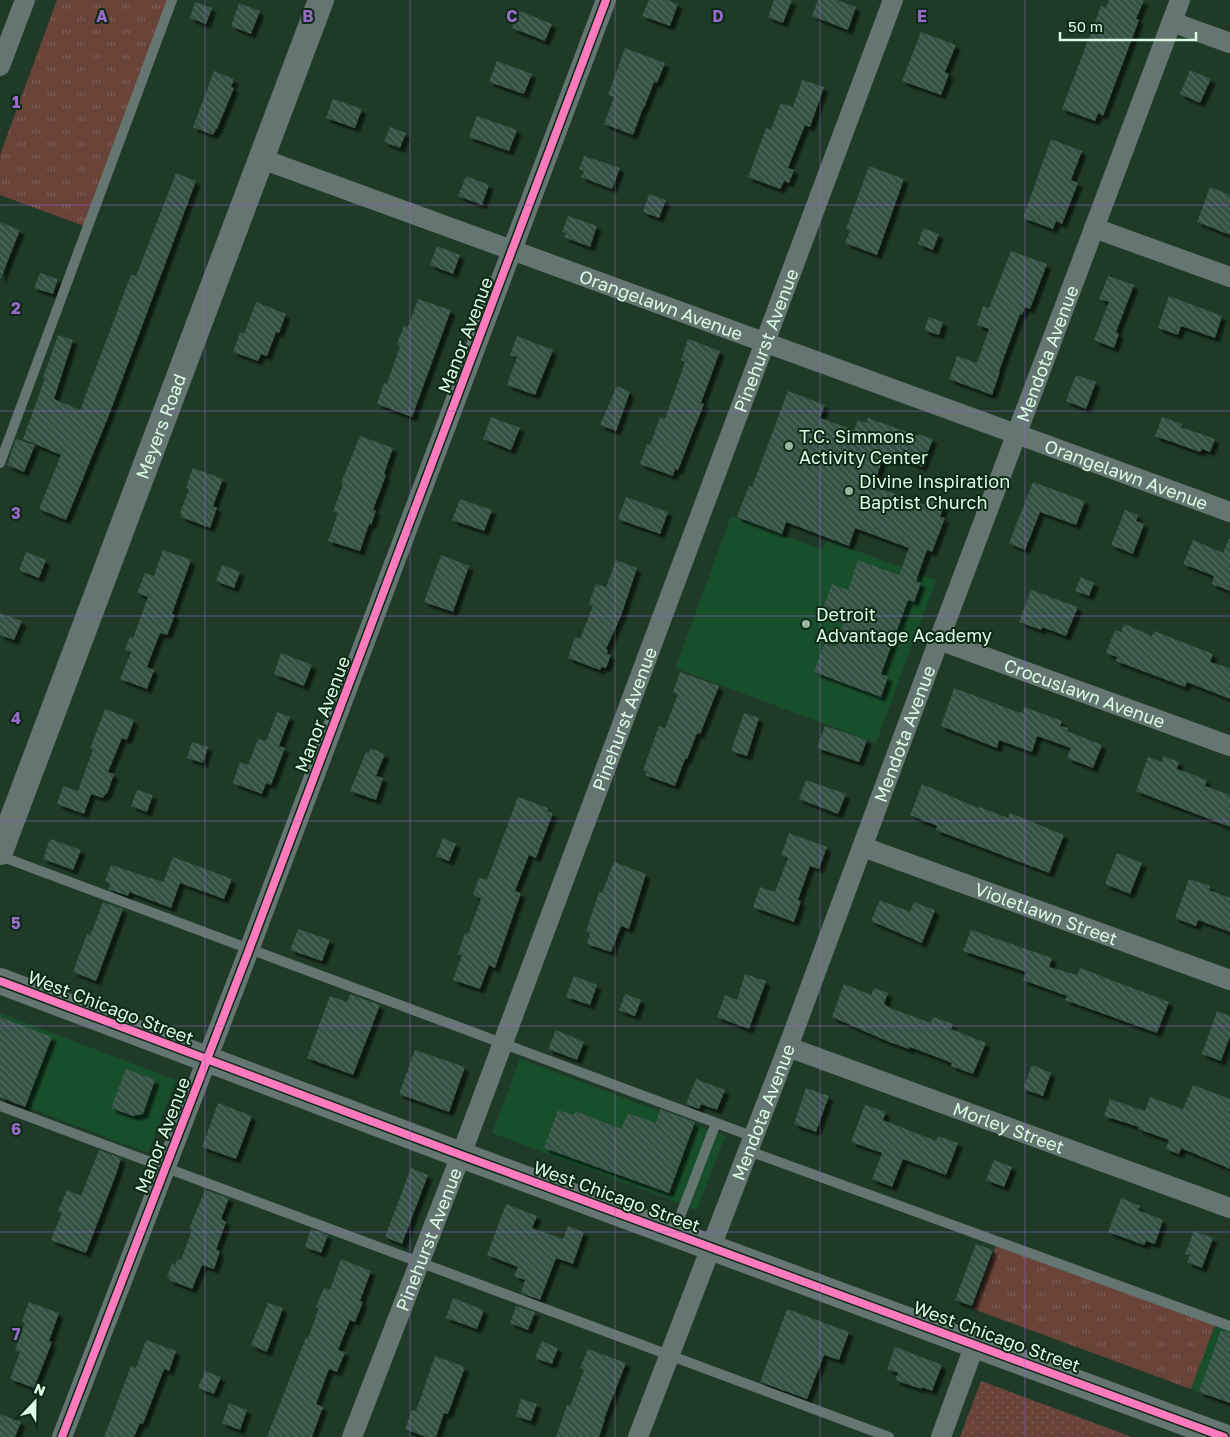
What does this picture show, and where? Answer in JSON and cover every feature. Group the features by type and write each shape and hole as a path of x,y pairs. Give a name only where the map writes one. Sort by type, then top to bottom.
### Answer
{"street":[{"path":"0,66 25,0"},
{"name":"Meyers Road","path":"0,852 321,0"},
{"name":"Manor Avenue","path":"62,1437 208,1059 606,0"},
{"name":"Pinehurst Avenue","path":"352,1437 462,1155 764,342 894,0"},
{"name":"Mendota Avenue","path":"638,1437 788,1047 1180,0"},
{"path":"1172,22 1230,43"},
{"name":"Orangelawn Avenue","path":"262,160 1230,512"},
{"path":"1094,228 1230,277"},
{"name":"Crocuslawn Avenue","path":"939,640 1230,746"},
{"name":"Violetlawn Street","path":"863,847 1230,980"},
{"name":"West Chicago Street","path":"0,981 462,1155 1224,1437"},
{"name":"Morley Street","path":"788,1047 1230,1208"},
{"path":"941,1437 975,1344"}],"lane":[{"path":"0,463 172,0"},
{"path":"0,856 716,1123 751,1144 1230,1326"},
{"path":"0,1106 889,1437"},
{"path":"674,1232 716,1123"}],"shaded area":[{"name":"Detroit Advantage Academy","path":"731,516 823,550 827,540 936,580 876,743 675,668"},
{"path":"0,1013 176,1080 148,1153 0,1097"},
{"path":"520,1059 725,1136 697,1210 492,1133"},
{"path":"1215,1325 1230,1331 1230,1404 1191,1389"}],"green space":[{"path":"57,0 168,0 84,226 0,195 0,155"},
{"path":"996,1246 1215,1325 1191,1389 973,1309"},
{"path":"981,1381 1132,1437 960,1437"}],"building":[{"path":"649,0 667,0 678,4 670,26 642,16"},
{"path":"774,0 792,0 783,23 768,17"},
{"path":"818,0 837,0 856,7 848,30 812,16"},
{"path":"1109,0 1144,0 1136,19 1139,20 1103,116 1098,113 1095,121 1062,109 1101,6 1106,8"},
{"path":"195,2 212,8 206,24 190,18"},
{"path":"239,3 260,11 251,34 231,26"},
{"path":"519,11 552,24 545,41 512,28"},
{"path":"921,32 956,45 945,72 949,74 941,95 902,81"},
{"path":"625,48 665,63 657,83 654,82 633,135 604,124 614,97 608,95"},
{"path":"497,61 532,74 524,94 489,82"},
{"path":"1190,70 1211,79 1200,103 1180,94"},
{"path":"214,71 234,79 231,87 234,88 213,135 193,127"},
{"path":"802,80 824,87 810,127 805,125 788,168 794,170 789,183 784,181 780,189 748,177 766,128 771,130 781,103 793,107"},
{"path":"333,99 362,109 355,128 326,118"},
{"path":"477,116 517,130 509,151 469,137"},
{"path":"390,127 406,133 400,148 384,142"},
{"path":"1051,139 1082,151 1071,180 1078,183 1062,224 1056,221 1053,229 1023,218"},
{"path":"584,156 620,168 612,189 581,177 584,171 579,169"},
{"path":"869,166 904,179 877,255 845,243 850,231 846,229"},
{"path":"176,173 196,181 109,415 66,520 39,509 61,455 23,439 58,335 73,340 54,399 80,410 131,275 136,276"},
{"path":"466,176 489,185 482,205 458,196"},
{"path":"1210,187 1230,195 1230,235 1197,222"},
{"path":"649,194 666,200 659,218 643,212"},
{"path":"568,216 597,226 590,247 564,237 566,233 562,232"},
{"path":"0,222 20,230 1,278 0,278"},
{"path":"923,228 939,234 933,250 918,244"},
{"path":"437,246 460,255 453,274 430,265"},
{"path":"1011,251 1047,264 1030,309 1025,307 1022,315 1020,314 992,395 949,379 957,356 977,363 989,329 977,325 983,306 989,308"},
{"path":"40,273 58,279 53,294 34,288"},
{"path":"1108,276 1134,285 1116,332 1119,334 1114,348 1094,340 1109,302 1099,299"},
{"path":"1169,296 1222,316 1215,338 1181,326 1178,335 1158,328"},
{"path":"418,299 451,310 412,417 377,404 384,383 387,384 400,346 397,344 404,326 408,327"},
{"path":"256,302 286,314 279,333 276,332 267,356 261,354 258,361 233,352 240,332 244,334"},
{"path":"929,317 943,322 939,335 924,330"},
{"path":"517,336 553,350 535,395 507,385 517,357 510,355"},
{"path":"688,339 720,351 701,403 704,404 678,470 675,469 673,476 640,464 647,444 650,445 660,417 665,419 685,362 681,360"},
{"path":"1076,375 1096,382 1086,409 1066,401"},
{"path":"617,386 630,392 616,431 600,425"},
{"path":"788,391 825,405 820,418 854,430 858,420 866,423 868,418 918,436 919,434 933,439 922,467 897,457 896,461 884,456 873,486 925,505 928,497 945,503 940,517 945,518 932,552 927,550 916,581 921,583 914,602 908,600 881,674 888,677 881,697 814,672 825,643 835,647 846,616 823,608 832,584 848,590 858,560 899,575 909,548 855,528 849,546 786,522 782,534 737,517 749,486 752,487"},
{"path":"491,417 520,428 511,450 483,439"},
{"path":"1162,417 1182,424 1181,427 1215,439 1210,452 1202,449 1200,452 1155,436"},
{"path":"360,436 393,448 384,474 386,475 373,510 376,511 371,525 369,524 360,551 328,541 338,513 333,512 343,484 341,483"},
{"path":"16,439 35,445 24,472 7,465"},
{"path":"193,468 223,479 213,506 217,508 210,528 181,517 182,513 180,513 189,489 186,488"},
{"path":"1033,482 1085,501 1076,525 1040,512 1025,550 1009,543"},
{"path":"626,497 668,512 660,534 618,519"},
{"path":"460,499 492,510 484,531 452,520"},
{"path":"1125,510 1138,515 1136,521 1144,524 1133,554 1111,545"},
{"path":"1229,539 1230,591 1212,584 1214,576 1183,564 1193,540 1223,553"},
{"path":"163,550 191,560 172,614 175,615 167,635 160,633 147,667 154,670 147,689 120,679 131,652 125,650 130,636 133,638 148,597 137,593 145,573 154,576"},
{"path":"26,552 46,560 39,578 19,570"},
{"path":"441,555 469,566 453,612 424,602"},
{"path":"616,560 637,568 621,616 606,649 608,650 607,654 611,655 606,668 601,667 600,670 568,658 575,637 580,639 593,606 589,604 596,584 606,587"},
{"path":"222,565 240,572 234,588 216,581"},
{"path":"1081,577 1094,583 1089,596 1075,591"},
{"path":"1031,590 1078,607 1066,636 1042,627 1041,630 1019,622"},
{"path":"0,613 22,621 14,640 0,635"},
{"path":"1124,624 1152,636 1154,631 1213,654 1210,662 1230,668 1230,699 1187,682 1185,687 1116,661 1117,657 1106,653 1115,630 1121,632"},
{"path":"281,653 312,665 304,686 274,674"},
{"path":"680,672 719,686 700,734 697,733 675,786 645,775 647,772 643,770 659,726 665,728 678,694 673,692"},
{"path":"954,688 1018,712 1023,713 1024,707 1062,721 1060,726 1068,728 1067,731 1102,745 1093,768 1067,758 1071,748 1037,736 1032,752 999,740 997,748 941,726"},
{"path":"105,709 134,720 127,740 122,738 108,772 114,774 107,794 103,798 91,794 84,814 57,804 63,786 78,791 93,749 90,749"},
{"path":"277,712 290,717 279,746 285,748 271,785 266,783 262,794 233,783 240,762 248,765 258,739 266,741"},
{"path":"744,713 759,718 747,756 731,751"},
{"path":"825,726 867,740 859,762 817,748"},
{"path":"192,742 208,747 203,763 187,758"},
{"path":"370,748 385,754 376,776 383,778 376,800 350,791 366,752 369,753"},
{"path":"1163,756 1179,762 1177,769 1207,780 1205,786 1230,795 1230,827 1136,791 1148,757 1162,762"},
{"path":"806,780 846,794 838,814 799,799"},
{"path":"922,784 978,808 1008,818 1010,813 1064,835 1049,873 936,830 937,826 910,815"},
{"path":"137,790 153,795 147,812 131,806"},
{"path":"518,797 548,808 547,811 553,813 536,858 529,855 515,891 521,893 495,968 489,965 480,989 453,980 462,955 458,954 465,933 468,934 481,899 473,894 479,878 487,880"},
{"path":"789,833 827,847 819,869 810,866 798,900 801,901 794,922 753,907 760,887 775,892 788,858 781,855"},
{"path":"443,838 456,844 449,861 436,856"},
{"path":"50,839 81,850 73,870 43,859"},
{"path":"1117,853 1142,863 1130,894 1105,884"},
{"path":"173,857 232,879 224,899 180,883 171,908 129,892 128,896 108,889 110,883 105,881 111,865 163,882"},
{"path":"614,862 646,874 629,929 621,926 611,952 587,944 590,933 586,931 599,892 602,893"},
{"path":"1189,879 1210,886 1209,890 1230,898 1230,932 1198,920 1196,926 1175,918"},
{"path":"880,900 910,912 914,902 935,910 922,943 871,921"},
{"path":"103,902 123,909 96,981 73,972 87,934 90,936"},
{"path":"298,929 330,940 322,961 290,950"},
{"path":"971,930 1052,958 1049,967 1077,975 1080,968 1169,1002 1157,1033 1065,1000 1067,996 1023,980 1026,972 963,951"},
{"path":"745,974 766,981 749,1029 717,1017 725,995 737,1000"},
{"path":"574,976 597,985 590,1005 566,997"},
{"path":"844,984 871,995 874,988 888,993 884,1004 890,1008 931,1023 933,1017 953,1024 951,1029 986,1043 973,1074 951,1066 952,1063 910,1047 909,1049 889,1042 832,1017"},
{"path":"350,994 380,1005 353,1075 307,1058 330,996 347,1002"},
{"path":"625,994 641,1000 635,1016 619,1010"},
{"path":"1217,1011 1230,1016 1230,1036 1221,1061 1202,1054"},
{"path":"0,1017 52,1037 25,1107 0,1097"},
{"path":"556,1030 584,1042 577,1060 548,1049"},
{"path":"415,1050 465,1067 449,1112 399,1094"},
{"path":"1032,1065 1051,1073 1043,1096 1023,1089"},
{"path":"126,1069 155,1080 143,1114 133,1116 111,1108"},
{"path":"696,1079 725,1090 717,1110 701,1104 699,1109 686,1104"},
{"path":"1193,1085 1230,1099 1230,1169 1181,1148 1179,1154 1166,1149 1169,1140 1138,1129 1139,1127 1104,1116 1110,1099 1145,1111 1150,1097 1183,1109"},
{"path":"806,1088 829,1096 816,1132 794,1124"},
{"path":"218,1103 252,1116 236,1159 202,1147"},
{"path":"865,1105 886,1112 883,1120 936,1141 938,1136 958,1143 946,1175 903,1159 892,1187 872,1179 882,1153 851,1142"},
{"path":"660,1109 695,1122 669,1193 544,1148 558,1110 574,1115 575,1111 621,1129 628,1113 656,1123"},
{"path":"99,1150 121,1158 86,1253 51,1240 62,1213 58,1211 67,1190 81,1196"},
{"path":"994,1160 1012,1167 1004,1187 986,1180"},
{"path":"411,1168 428,1175 402,1244 385,1237"},
{"path":"205,1190 229,1198 221,1219 226,1222 216,1250 220,1251 214,1269 202,1265 192,1289 169,1280 170,1278 167,1277 172,1263 175,1265 177,1259 181,1260 192,1230 189,1229"},
{"path":"1121,1198 1140,1206 1138,1210 1163,1220 1155,1244 1146,1241 1144,1245 1108,1232"},
{"path":"506,1204 537,1216 532,1228 563,1239 568,1226 584,1232 573,1264 556,1258 540,1300 521,1293 525,1280 514,1276 518,1267 487,1255"},
{"path":"311,1229 328,1235 321,1253 305,1247"},
{"path":"1194,1231 1213,1238 1202,1268 1187,1262 1190,1255 1185,1254"},
{"path":"976,1244 993,1250 972,1306 955,1300"},
{"path":"341,1259 371,1271 360,1301 363,1302 355,1322 350,1320 338,1350 345,1352 337,1372 329,1369 316,1404 323,1407 312,1437 267,1437 306,1337 308,1338 319,1308 316,1307 324,1287 330,1290"},
{"path":"453,1298 484,1310 477,1329 446,1318"},
{"path":"29,1302 59,1313 49,1341 52,1342 34,1388 10,1379 20,1352 15,1350 25,1323 22,1321"},
{"path":"268,1303 283,1308 267,1352 251,1345"},
{"path":"516,1306 535,1312 528,1330 510,1323"},
{"path":"787,1309 849,1332 839,1360 824,1355 807,1399 760,1382"},
{"path":"1221,1330 1230,1333 1230,1403 1199,1392"},
{"path":"146,1340 176,1351 169,1371 164,1369 143,1424 140,1423 134,1437 104,1437 131,1366 136,1368"},
{"path":"542,1341 558,1348 552,1364 535,1358"},
{"path":"895,1347 942,1365 932,1391 895,1380 898,1373 887,1369"},
{"path":"588,1349 626,1363 599,1437 556,1437 567,1405 570,1406 584,1370 580,1368"},
{"path":"435,1356 465,1367 448,1414 444,1413 436,1437 426,1437 405,1429 412,1410 416,1411"},
{"path":"205,1371 221,1377 214,1394 198,1388"},
{"path":"521,1399 537,1404 531,1421 516,1416"},
{"path":"229,1403 247,1410 240,1430 222,1423"},
{"path":"0,1414 21,1422 15,1437 0,1437"}],"cycle path":[{"path":"62,1437 249,950 606,0"},
{"path":"0,981 461,1155 1224,1437"}],"place":[{"name":"T.C. Simmons Activity Center","path":"789,446"},
{"name":"Divine Inspiration Baptist Church","path":"849,491"},
{"name":"Detroit Advantage Academy","path":"806,624"}]}
